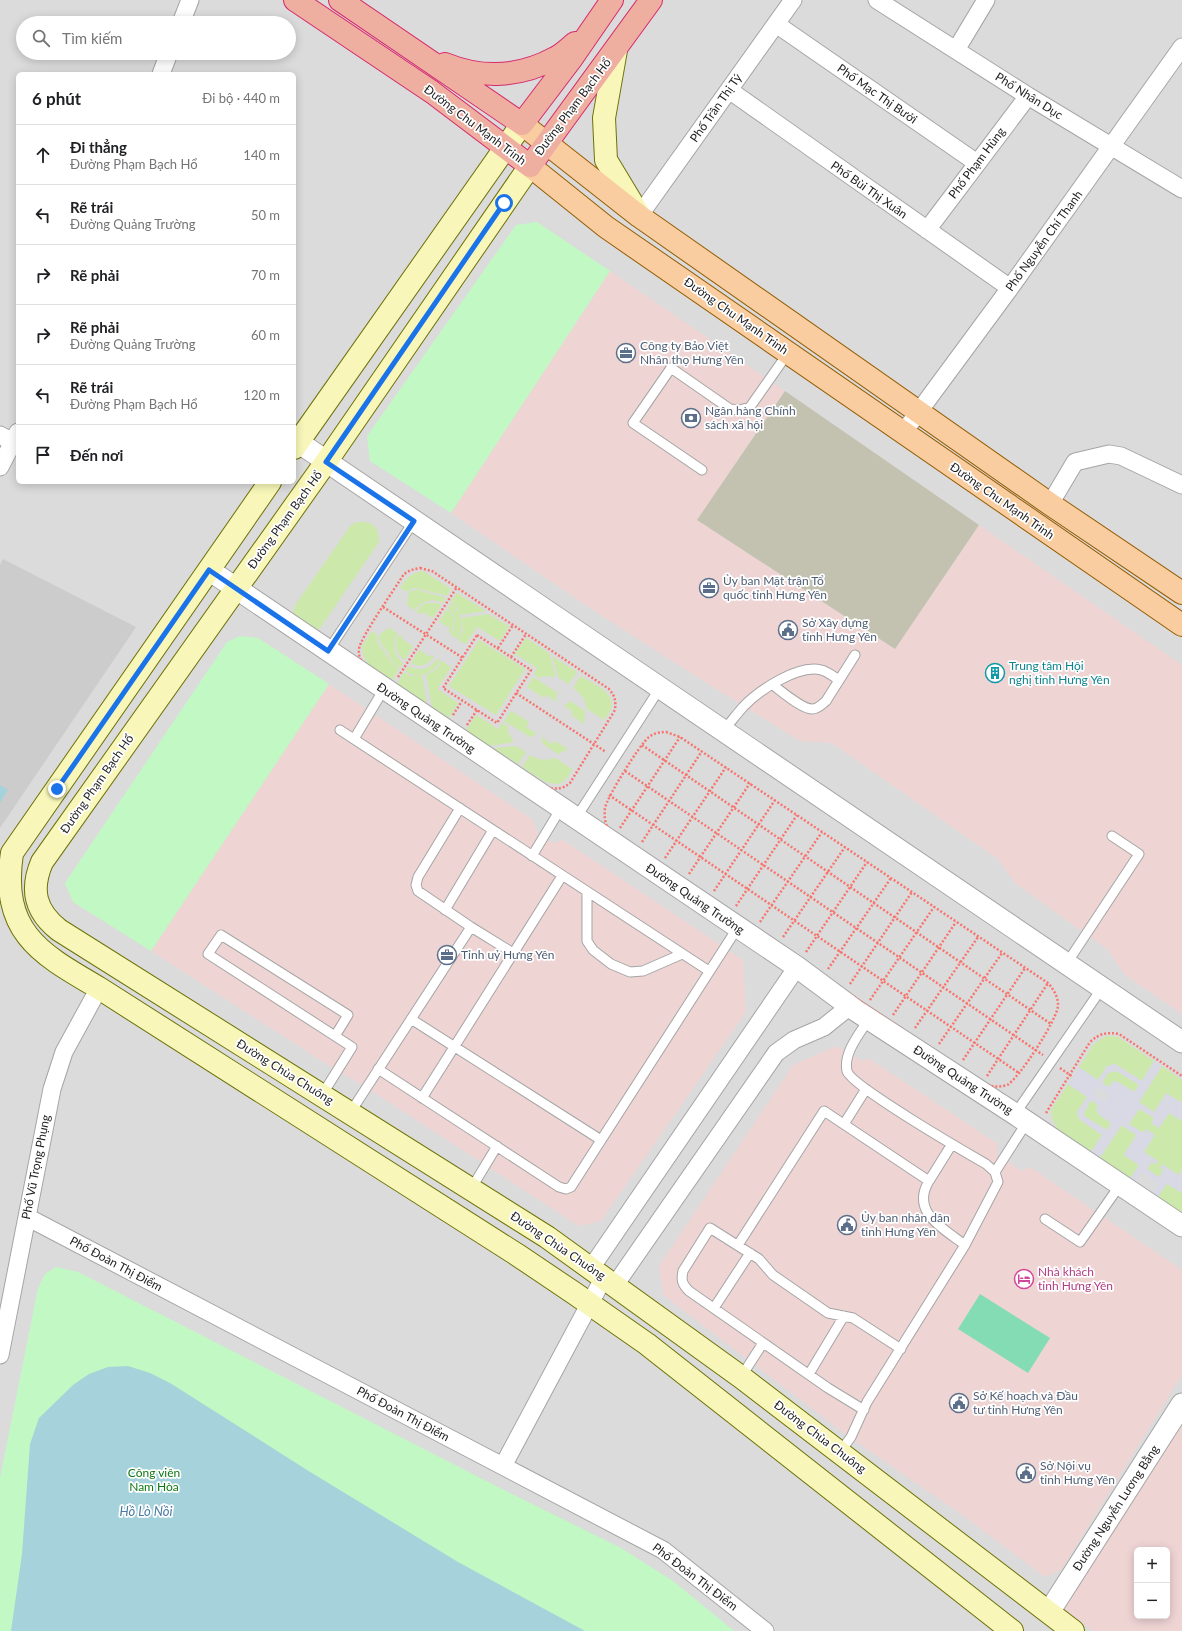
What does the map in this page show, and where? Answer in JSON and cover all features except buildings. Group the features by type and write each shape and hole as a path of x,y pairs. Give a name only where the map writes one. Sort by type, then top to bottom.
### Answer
{"highway":[{"name":"Đường Chu Mạnh Trinh","path":"295,0 432,92 530,166"},
{"name":"Đường Chu Mạnh Trinh","path":"340,0 522,124"},
{"path":"522,124 612,0"},
{"name":"Đường Phạm Bạch Hổ","path":"530,166 546,142 616,50 651,0"},
{"path":"419,54 463,71 499,75 527,69 556,58 589,33"}],"main road":[{"path":"616,50 604,118 606,160 639,216"},
{"path":"296,445 522,124"},
{"name":"Đường Chu Mạnh Trinh","path":"522,124 639,216 1050,504 1182,593"},
{"name":"Đường Chu Mạnh Trinh","path":"530,166 606,226 1182,625"},
{"name":"Đường Phạm Bạch Hổ","path":"35,886 37,873 42,862 326,462 530,166"},
{"path":"269,484 12,853 6,871 2,891 16,928 28,943 44,956 99,988 370,1160 516,1254 647,1344 1012,1631"},
{"name":"Đường Chùa Chuông","path":"35,886 41,911 49,922 59,930 547,1237 742,1377 1073,1631"},
{"path":"370,1160 386,1135"},
{"path":"796,1460 815,1433"}],"street":[{"path":"184,16 190,0"},
{"name":"Phố Trần Thị Tý","path":"639,216 793,0"},
{"name":"Phố Nhân Dục","path":"877,0 1028,96 1182,189"},
{"path":"956,50 986,0"},
{"name":"Phố Mạc Thị Bưởi","path":"776,24 977,163"},
{"name":"Phố Nguyễn Chí Thanh","path":"903,433 920,412 1010,288 1182,47"},
{"path":"162,72 167,60"},
{"name":"Phố Bùi Thị Xuân","path":"729,90 1010,288"},
{"name":"Phố Phạm Hùng","path":"927,230 1028,96"},
{"path":"0,467 10,436"},
{"path":"296,445 326,462 414,521 1182,1042"},
{"path":"1050,504 1075,462 1109,454 1121,456 1182,485"},
{"name":"Đường Quảng Trường","path":"209,570 328,651 388,687 568,813 741,924 798,964 1029,1117 1120,1185 1182,1226"},
{"path":"2,891 35,886"},
{"path":"503,1466 603,1277 798,964"},
{"name":"Phố Vũ Trọng Phụng","path":"0,1355 52,1089 64,1052 99,988"},
{"path":"603,1277 776,1052 794,1040 864,1008"},
{"name":"Phố Đoàn Thị Điểm","path":"27,1217 663,1550 765,1631"},
{"name":"Đường Nguyễn Lương Bằng","path":"1049,1612 1182,1404"}],"lane":[{"path":"702,470 633,423 671,368 730,409 740,410 750,407 788,353"},
{"path":"328,651 414,521"},
{"path":"772,685 803,706 812,709 819,707 826,701 856,655"},
{"path":"723,731 744,706 762,691 793,674 806,669 821,670 840,680"},
{"path":"354,739 388,687"},
{"path":"532,856 568,813 660,688"},
{"path":"340,730 709,971"},
{"path":"460,808 418,876 416,884 418,891 513,953"},
{"path":"445,910 493,830"},
{"path":"1067,963 1139,854 1112,836"},
{"path":"422,1098 562,876"},
{"path":"587,892 587,941 593,950 611,964 630,972 643,971 682,954"},
{"path":"378,1069 559,1187 566,1189 571,1187 709,971 741,924"},
{"path":"350,1113 471,927"},
{"path":"322,1096 352,1047 208,954 221,935 348,1015 336,1036"},
{"path":"996,1172 1102,988"},
{"path":"840,1452 851,1437 864,1410 965,1245 998,1182 996,1172 986,1164 866,1089 848,1074 846,1066 864,1008"},
{"path":"411,1019 601,1140"},
{"path":"844,1124 866,1089"},
{"path":"738,1245 824,1111 929,1181"},
{"path":"952,1144 924,1189 924,1200 927,1212 934,1222 965,1245"},
{"path":"470,1189 497,1146"},
{"path":"1045,1219 1080,1242 1120,1185"},
{"path":"864,1410 828,1388 689,1291 683,1285 683,1271 710,1228 759,1259 773,1275 828,1313 853,1318 901,1349"},
{"path":"714,1308 750,1253"},
{"path":"809,1374 844,1316"},
{"path":"742,1377 763,1343"}],"path":[{"path":"420,568 432,571 609,689 614,694 616,702 615,710 570,783 564,787 556,789 548,788 449,722 388,687 367,669 359,657 360,643 383,607 404,574 411,570 420,568"},
{"path":"388,687 457,587"},
{"path":"383,607 463,658"},
{"path":"498,648 513,625"},
{"path":"511,657 526,634"},
{"path":"478,635 498,648 531,670 497,723 443,688 478,635"},
{"path":"516,693 594,744"},
{"path":"449,722 462,700"},
{"path":"463,732 477,710"},
{"path":"666,732 680,737 1048,983 1054,990 1058,1006 1056,1016 1019,1073 1008,1084 1002,1086 994,1087 983,1084 911,1035 864,1008 823,976 798,964 777,945 741,924 708,899 609,832 605,816 605,806 609,795 642,745 648,737 656,733 666,732"},
{"path":"614,836 680,737"},
{"path":"642,745 1051,1024"},
{"path":"636,850 702,751"},
{"path":"660,867 726,767"},
{"path":"625,771 1035,1050"},
{"path":"683,882 750,783"},
{"path":"609,795 1019,1073"},
{"path":"708,899 775,800"},
{"path":"741,924 747,889 797,815"},
{"path":"741,924 772,906 822,832"},
{"path":"777,945 845,847"},
{"path":"798,964 867,862"},
{"path":"823,976 891,878"},
{"path":"864,1008 862,967 912,892"},
{"path":"864,1008 934,907"},
{"path":"864,1008 906,996 956,922"},
{"path":"911,1035 978,937"},
{"path":"934,1051 1002,953"},
{"path":"958,1067 1025,968"},
{"path":"983,1084 1048,983"},
{"path":"1029,1117 1070,1074 1090,1042 1101,1034 1109,1032 1119,1034 1182,1076"},
{"path":"1070,1074 1073,1077"}],"shaded area":[{"path":"0,0 1182,0 1182,1631 0,1631"},
{"path":"610,271 785,391 697,520 895,649 979,525 1182,665 1182,1014 1125,975 1107,949 1015,883 998,859 832,743 800,741 590,608 451,513"},
{"path":"785,391 979,525 895,649 697,520"},
{"path":"3,559 136,627 0,828 0,565"},
{"name":"Tỉnh uỷ Hưng Yên","path":"329,684 533,820 537,833 552,843 563,840 743,960 746,1012 601,1221 579,1226 367,1088 328,1065 151,951"},
{"path":"836,1046 862,1061 868,1058 998,1144 997,1155 1022,1171 1030,1167 1182,1270 1182,1375 1061,1570 1045,1577 961,1514 845,1434 663,1295 659,1266 793,1065"},
{"path":"1154,1061 1162,1066 1139,1102 1154,1112 1166,1093 1181,1102 1182,1101 1182,1121 1169,1113 1159,1128 1151,1123 1154,1118 1139,1109 1129,1124 1143,1133 1146,1129 1155,1135 1144,1152 1158,1161 1156,1165 1152,1162 1147,1169 1159,1177 1163,1170 1160,1167 1162,1164 1179,1175 1182,1170 1182,1193 1167,1184 1157,1198 1151,1194 1158,1183 1141,1172 1135,1181 1130,1179 1139,1165 1124,1155 1136,1135 1121,1125 1100,1158 1091,1152 1102,1135 1079,1119 1077,1112 1087,1097 1068,1084 1079,1067 1098,1080 1107,1066 1115,1064 1142,1081","holes":["1117,1071 1139,1085 1134,1092 1116,1081 1109,1087 1102,1083 1108,1073","1097,1087 1109,1095 1105,1102 1093,1095","1091,1100 1098,1105 1096,1109 1099,1115 1111,1123 1107,1130 1084,1116 1084,1112"]},
{"path":"1182,1423 1182,1631 1093,1631 1059,1605"}],"green space":[{"path":"537,222 610,271 451,513 370,461 367,436 516,225"},
{"path":"357,522 367,522 374,526 378,532 379,542 320,628 315,631 294,618 293,612 295,605 351,525"},
{"path":"423,571 451,589 447,596 417,588 407,592 400,588 409,576"},
{"path":"418,589 446,598 443,603 435,600 424,602 414,610 407,605 409,592"},
{"path":"457,593 486,611 460,615 458,609 451,601"},
{"path":"426,603 438,603 441,605 433,618 422,612 421,614 416,612"},
{"path":"451,603 457,610 461,620 461,630 457,639 451,635 455,620 453,613 448,608"},
{"path":"447,609 452,614 454,620 450,633 447,632 450,628 439,622"},
{"path":"488,614 509,626 500,641 477,627 466,644 458,640 463,630 461,618"},
{"path":"390,628 397,633 395,649 397,656 403,663 400,668 392,661 379,639 384,631"},
{"path":"372,631 377,635 377,642 390,660 399,669 392,681 376,671 368,663 363,653 362,646"},
{"path":"399,634 403,637 402,639 413,646 405,660 398,652 396,645"},
{"path":"240,636 258,638 329,684 151,951 73,902 65,883 227,642"},
{"path":"526,638 549,653 556,677 545,676 539,678 534,674 537,668 515,654"},
{"path":"479,640 525,669 496,715 449,686"},
{"path":"419,650 430,657 431,655 434,657 424,665 414,665 411,663"},
{"path":"552,656 577,672 569,684 559,678"},
{"path":"437,659 441,661 434,669 425,674 415,675 405,671 409,666 417,669 428,667"},
{"path":"442,661 451,667 437,689 458,703 449,718 432,707 426,675 437,669"},
{"path":"404,672 410,676 422,676 427,704 397,684"},
{"path":"580,676 602,689 610,698 612,703 611,709 604,720 587,709 582,697 573,688"},
{"path":"533,677 558,693 556,696 557,702 546,695 544,698 527,687"},
{"path":"570,701 585,711 584,724 571,715 573,712 563,705 566,705"},
{"path":"511,711 529,722 526,727 537,734 530,737 504,721"},
{"path":"476,715 498,729 502,723 508,726 508,732 514,742 489,746 466,730"},
{"path":"541,737 552,744 555,741 568,749 558,754 543,744"},
{"path":"516,746 526,752 518,764 493,748"},
{"path":"530,755 542,760 555,758 572,769 565,780 555,784 549,783 522,767"},
{"path":"1106,1036 1118,1037 1154,1061 1142,1081 1115,1064 1107,1066 1098,1080 1079,1067 1094,1044"},
{"path":"1162,1066 1182,1080 1182,1101 1154,1112 1139,1102"},
{"path":"1117,1071 1139,1085 1135,1092 1116,1081 1112,1082 1109,1087 1102,1083 1108,1073"},
{"path":"1068,1084 1087,1097 1077,1112 1079,1119 1102,1135 1091,1152 1065,1136 1059,1130 1052,1118 1051,1110"},
{"path":"1091,1100 1098,1105 1099,1115 1111,1123 1107,1130 1084,1116 1084,1113"},
{"path":"1139,1109 1154,1118 1159,1128 1169,1113 1182,1121 1182,1170 1179,1175 1164,1170 1159,1177 1147,1169 1152,1162 1144,1152 1144,1133 1129,1124"},
{"path":"1122,1125 1137,1135 1124,1154 1139,1165 1130,1179 1100,1158"},
{"path":"1167,1183 1182,1193 1182,1214 1157,1198"},
{"name":"Công viên Nam Hòa","path":"56,1267 78,1272 498,1487 621,1548 673,1581 734,1631 0,1631 0,1478 38,1288 45,1274"},
{"path":"980,1294 1050,1338 1028,1373 958,1329"}],"water":[{"path":"0,785 8,790 0,803"},
{"name":"Hồ Lò Nồi","path":"128,1366 150,1373 170,1383 307,1470 458,1562 585,1631 11,1631 22,1554 30,1444 39,1418 73,1385 89,1374 108,1367"}],"place":[{"name":"Công ty Bảo Việt Nhân thọ Hưng Yên","path":"626,353"},
{"name":"Ngân hàng Chính sách xã hội","path":"691,418"},
{"name":"Ủy ban Mặt trận Tổ quốc tỉnh Hưng Yên","path":"709,588"},
{"name":"Sở Xây dựng tỉnh Hưng Yên","path":"788,630"},
{"name":"Trung tâm Hội nghị tỉnh Hưng Yên","path":"995,673"},
{"name":"Tỉnh uỷ Hưng Yên","path":"447,955"},
{"name":"Ủy ban nhân dân tỉnh Hưng Yên","path":"847,1225"},
{"name":"Nhà khách tỉnh Hưng Yên","path":"1024,1279"},
{"name":"Sở Kế hoạch và Đầu tư tỉnh Hưng Yên","path":"959,1403"},
{"name":"Sở Nội vụ tỉnh Hưng Yên","path":"1026,1473"}],"route":[{"path":"57,789 209,570 328,651 414,521 326,462 504,203"}]}
